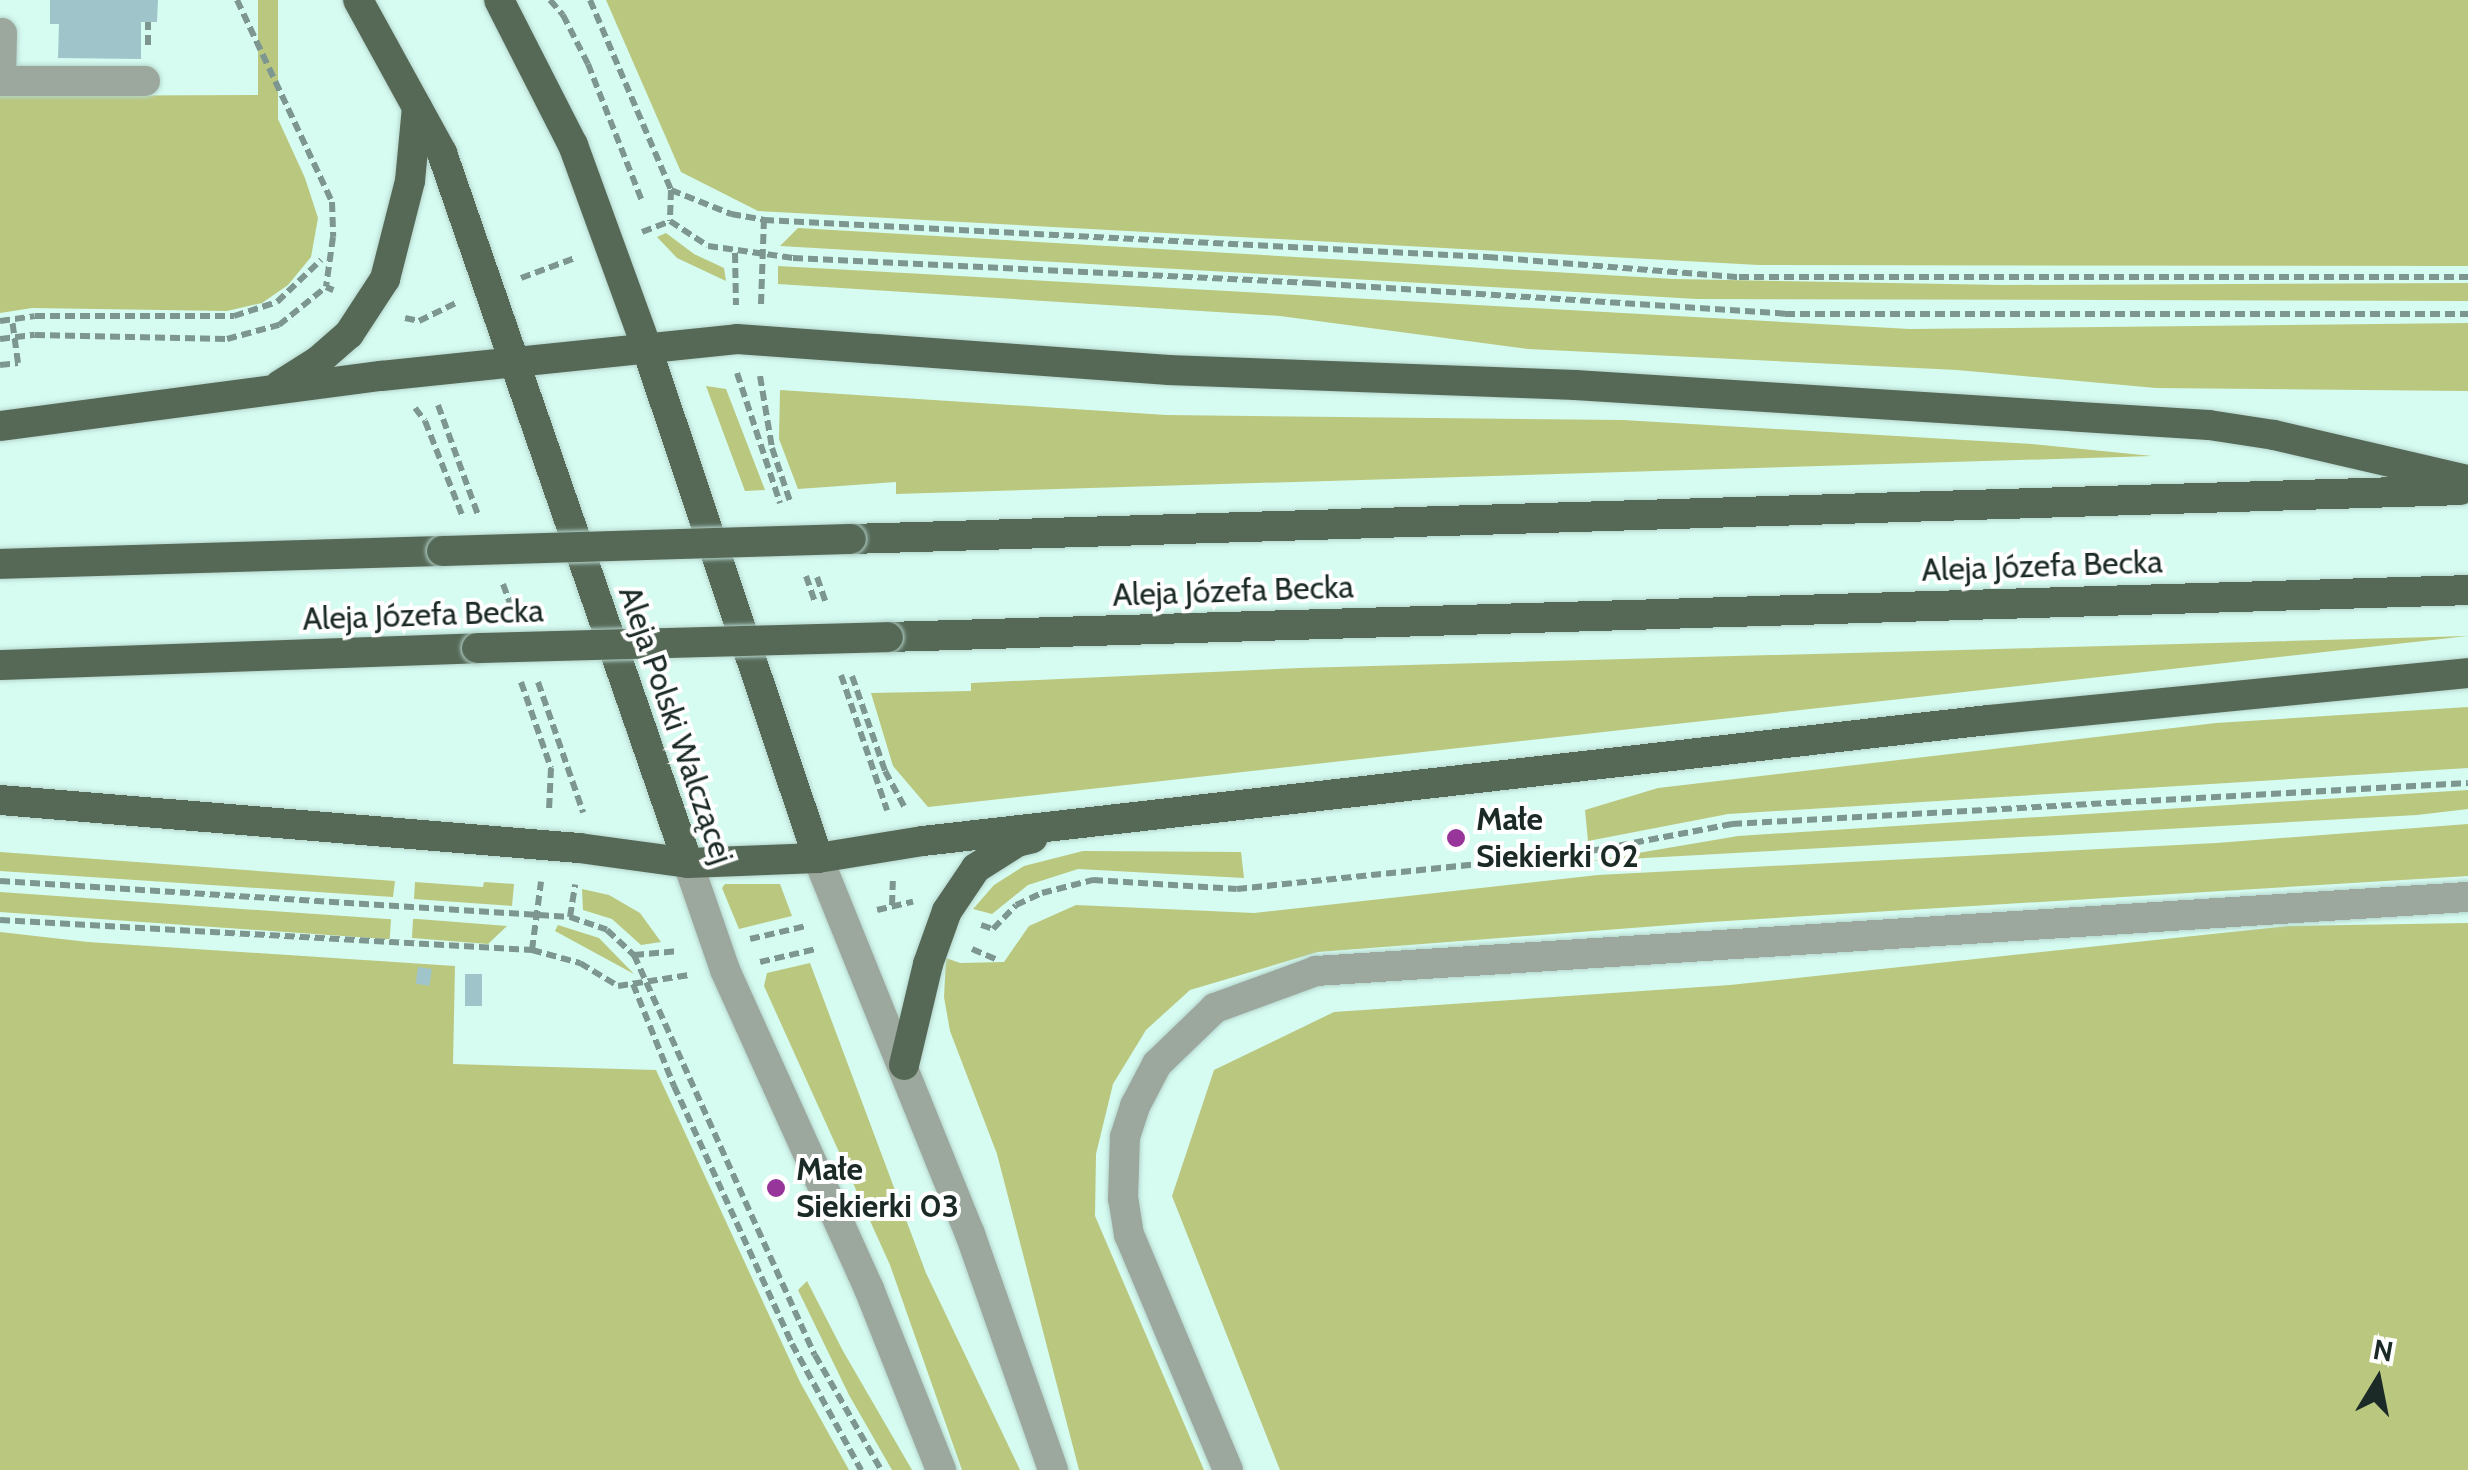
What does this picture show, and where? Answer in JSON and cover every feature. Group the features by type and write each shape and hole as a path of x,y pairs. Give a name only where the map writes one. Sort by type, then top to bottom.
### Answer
{"main road":[{"name":"Aleja Polski Walczącej","path":"358,0 442,153 688,863"},
{"path":"499,0 573,145 646,346 818,858"},
{"path":"270,391 318,361 350,334 385,279 410,181 416,107"},
{"path":"0,426 646,346 737,339 1170,370 1575,385 2208,425 2274,435 2468,480"},
{"name":"Aleja Józefa Becka","path":"0,564 2468,490"},
{"name":"Aleja Józefa Becka","path":"0,665 2468,590"},
{"path":"0,800 579,848 688,863 818,858 1097,821 2274,689 2468,673"},
{"path":"904,1065 942,923 976,868 1018,842 1097,821"}],"street":[{"path":"2,33 1,81 146,67"},
{"path":"818,858 970,1234 1052,1470"},
{"name":"Aleja Polski Walczącej","path":"688,863 721,958 869,1288 941,1470"},
{"path":"1228,1470 1129,1235 1122,1184 1126,1137 1149,1078 1157,1064 1214,1008 1316,971 2468,897"}],"path":[{"path":"237,0 326,186 334,214 324,258 326,288"},
{"path":"550,0 563,14 588,64 642,201"},
{"path":"590,0 671,190 670,221"},
{"path":"146,67 148,22"},
{"path":"671,190 731,214 764,220 1488,257 1739,277 2468,277"},
{"path":"645,230 670,221"},
{"path":"670,221 708,246 735,253 1311,283 1785,314 2468,314"},
{"path":"735,253 736,287"},
{"path":"0,321 234,316 277,302 324,258"},
{"path":"535,273 576,258"},
{"path":"0,339 227,339 279,325 314,297"},
{"path":"392,314 420,321 443,308"},
{"path":"0,365 18,362 12,319"},
{"path":"942,923 993,929 1016,906 1092,880 1238,888 1575,854 1732,824 2468,782"},
{"path":"0,881 570,917 607,930 634,955 816,1355 880,1470"},
{"path":"0,920 532,950 580,963 618,986 846,929 920,901 942,923 996,960"},
{"path":"634,955 721,958 846,929"},
{"path":"633,984 674,1086 792,1344 860,1470"}],"green space":[{"path":"258,0 278,0 278,142 258,142"},
{"path":"606,0 2468,0 2468,266 1759,265 758,211 681,172"},
{"path":"267,95 305,178 318,218 311,257 288,285 262,303 227,311 32,308 0,313 0,96"},
{"path":"798,228 1674,279 2004,285 2468,283 2468,301 1697,299 780,246"},
{"path":"666,233 694,254 724,268 726,281 677,258 657,237"},
{"path":"778,266 1910,329 2468,323 2468,391 2156,388 1957,370 1528,349 1280,316 778,284"},
{"path":"706,386 726,389 765,490 745,491"},
{"path":"780,390 1166,415 1623,420 2032,444 2152,456 896,494 896,482 798,489 779,439"},
{"path":"2468,636 928,807 893,766 871,693 971,691 971,683 1300,668"},
{"path":"2468,707 2468,768 1728,814 1588,841 1585,810 1658,788 2216,723"},
{"path":"2468,790 2468,809 2417,815 1591,861 1738,836"},
{"path":"2468,824 2468,876 1710,922 1318,952 1190,990 1146,1030 1113,1084 1096,1154 1095,1216 1204,1470 1079,1470 997,1154 950,1031 944,997 946,958 960,963 1004,962 1029,926 1076,905 1254,913 1598,875 2216,843"},
{"path":"1083,851 1241,852 1244,878 1078,869 1028,885 992,914 973,909 994,885 1024,866"},
{"path":"0,852 395,881 393,897 0,871"},
{"path":"415,882 483,887 484,882 514,884 512,906 414,899"},
{"path":"725,884 780,884 792,916 739,929 722,888"},
{"path":"582,889 609,895 640,913 661,942 641,945 612,919 583,910"},
{"path":"0,892 391,919 390,939 0,912"},
{"path":"413,919 507,926 488,944 412,938"},
{"path":"2468,923 2468,1470 1280,1470 1172,1196 1214,1070 1334,1012 1730,985 2288,926"},
{"path":"558,925 599,938 634,974 555,931"},
{"path":"0,932 88,942 455,966 453,1064 656,1070 800,1382 849,1470 0,1470"},
{"path":"810,963 926,1273 1020,1470 962,1470 890,1265 764,986 767,973"},
{"path":"807,1281 912,1470 892,1470 849,1395 798,1290"}],"building":[{"path":"50,0 158,0 157,22 141,22 141,59 58,58 59,24 50,24"},
{"path":"418,967 432,969 429,986 416,984"},
{"path":"465,974 482,974 482,1006 465,1006"}],"place":[{"name":"Małe Siekierki 02","path":"1456,838"},
{"name":"Małe Siekierki 03","path":"776,1188"}]}
